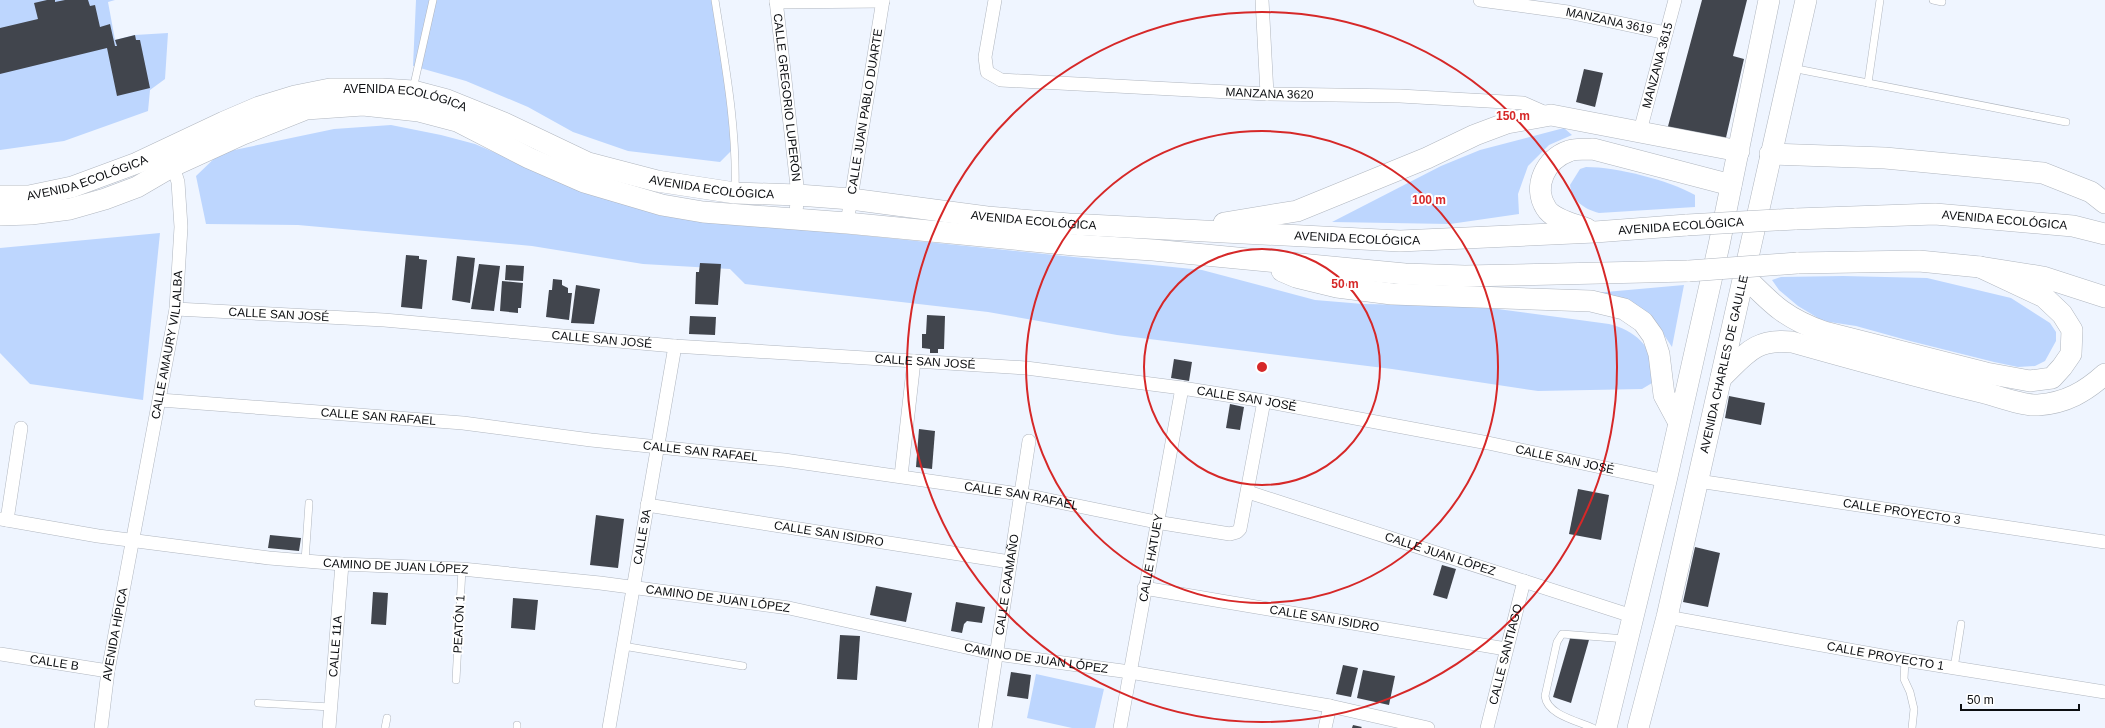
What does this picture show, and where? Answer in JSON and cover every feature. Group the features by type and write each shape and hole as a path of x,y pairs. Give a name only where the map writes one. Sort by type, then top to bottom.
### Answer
{"main road":[{"path":"1606,728 1666,481 1678,421 1732,185 1769,0"},
{"name":"AVENIDA CHARLES DE GAULLE","path":"1638,728 1667,617 1745,277 1770,154 1792,68 1806,0"},
{"name":"AVENIDA ECOLÓGICA","path":"0,214 31,214 70,209 105,199 137,187 170,157 224,122 259,107 295,96 330,89 382,88 413,91 447,100 477,111 588,163 657,181 719,203 795,219 1074,246 1153,250 1405,274 1465,276 1688,271 1797,263 1919,261 1980,267 2043,277 2105,296"},
{"name":"AVENIDA ECOLÓGICA","path":"0,196 29,196 72,187 130,165 170,157 243,134 306,109 363,105 419,111 457,122 529,158 584,182 662,205 719,203 798,195 851,199 986,217 1200,231 1400,240 1595,232 1795,219 1935,214 2073,226 2105,234"},
{"path":"1200,231 1229,221 1297,211 1427,158 1475,135 1507,123 1551,116 1739,150"},
{"path":"1595,232 1559,218 1546,209 1540,192 1544,172 1556,157 1570,150 1593,149 1732,185"},
{"path":"1770,154 1885,158 2043,173 2091,192 2105,203"},
{"path":"1261,261 1296,277 1336,287 1392,294 1591,302 1624,309 1643,322 1653,336 1659,354 1664,395 1678,421"},
{"path":"1745,277 1777,308 1799,323 1824,332 1986,373 2030,381 2052,378 2071,354 2072,330 2062,314 2044,296 1980,267"},
{"path":"1722,378 1752,349 1764,342 1778,341 1792,342 1958,387 2036,405 2057,403 2074,398 2088,390 2105,374"}],"street":[{"path":"776,1 883,0"},
{"name":"CALLE JUAN PABLO DUARTE","path":"847,223 883,0"},
{"name":"MANZANA 3620","path":"995,0 985,57 987,72 1000,80 1267,94 1400,96 1523,103 1551,116"},
{"path":"1262,0 1267,94"},
{"name":"MANZANA 3619","path":"1480,0 1568,12 1666,33"},
{"name":"MANZANA 3615","path":"1640,131 1675,0"},
{"name":"CALLE GREGORIO LUPERÓN","path":"776,1 798,195 795,219"},
{"name":"CALLE AMAURY VILLALBA","path":"132,541 160,400 176,308 181,227 178,182 170,157"},
{"name":"CALLE SAN JOSÉ","path":"176,308 384,320 675,346 1026,368 1182,388 1264,401 1495,444 1666,481"},
{"name":"CALLE 9A","path":"609,728 675,346"},
{"path":"901,476 914,361"},
{"name":"CALLE HATUEY","path":"1120,728 1156,522 1182,388"},
{"name":"CALLE SAN RAFAEL","path":"160,400 463,423 658,447 784,460 1020,494 1156,522 1230,534 1237,532 1240,529 1248,492"},
{"path":"1248,492 1264,401"},
{"path":"4,519 21,428"},
{"name":"CALLE CAAMAÑO","path":"985,728 1029,441"},
{"name":"CALLE PROYECTO 3","path":"1698,482 2105,542"},
{"name":"CALLE JUAN LÓPEZ","path":"1248,492 1632,616"},
{"name":"CALLE SAN ISIDRO","path":"647,505 1010,562"},
{"name":"CAMINO DE JUAN LÓPEZ","path":"4,519 132,541 305,561 462,569 634,587 789,608 996,654 1130,672 1330,706 1428,728"},
{"name":"AVENIDA HÍPICA","path":"101,728 108,671 132,541"},
{"name":"CALLE 11A","path":"329,728 342,564"},
{"name":"CALLE SANTIAGO","path":"1487,728 1524,581"},
{"name":"CALLE SAN ISIDRO","path":"1144,588 1506,649"},
{"name":"CALLE PROYECTO 1","path":"1667,617 1905,660 2105,692"},
{"name":"CALLE B","path":"0,654 108,671"},
{"path":"1325,728 1330,706"}],"lane":[{"path":"413,91 433,0"},
{"path":"715,0 731,100 736,144 719,203"},
{"path":"1868,83 1880,0"},
{"path":"1933,0 1942,2"},
{"path":"1792,68 2066,122"},
{"path":"305,561 309,503"},
{"name":"PEATÓN 1","path":"456,680 462,569"},
{"path":"1954,668 1961,624"},
{"path":"1593,728 1551,709 1546,702 1545,696 1557,642 1562,634 1627,639"},
{"path":"623,646 743,666"},
{"path":"1905,660 1904,679 1910,692 1914,709 1912,728"},
{"path":"258,702 331,707"},
{"path":"385,728 387,718"}],"shaded area":[{"path":"0,0 115,0 108,2 115,40 135,35 168,33 165,79 150,90 148,111 64,141 0,150"},
{"path":"416,0 713,0 729,85 731,151 720,162 628,151 573,132 528,107 466,81 413,66"},
{"path":"391,125 441,135 475,144 547,175 680,217 1202,270 1315,300 1363,304 1475,306 1609,324 1629,332 1644,344 1652,361 1652,383 1642,389 1538,391 1392,369 1117,335 988,312 745,284 730,269 643,264 532,246 298,225 206,224 196,176 220,153 334,129"},
{"path":"1564,128 1572,135 1549,145 1528,166 1518,194 1519,214 1450,224 1332,222 1441,166 1480,150"},
{"path":"1586,167 1612,169 1642,175 1671,184 1695,195 1695,207 1599,213 1588,209 1580,204 1573,196 1570,185 1580,169"},
{"path":"160,233 143,400 30,384 0,353 0,248"},
{"path":"1843,276 1927,278 2011,298 2050,323 2056,332 2056,341 2045,361 2035,366 2018,367 1994,362 1856,326 1823,321 1798,306 1779,290 1772,280 1781,277"},
{"path":"1684,285 1672,347 1660,329 1561,296"},
{"path":"1036,674 1104,689 1095,728 1072,728 1027,718"}],"building":[{"path":"55,0 55,2 65,0 88,0 90,6 95,5 100,27 110,24 115,46 117,46 115,40 135,35 136,40 140,40 150,88 117,96 107,48 0,74 0,28 38,19 34,3"},
{"path":"1702,0 1747,0 1733,56 1744,59 1725,142 1667,130"},
{"path":"1584,69 1603,73 1595,107 1576,102"},
{"path":"406,255 419,256 419,259 427,260 422,309 401,307"},
{"path":"457,256 475,258 470,303 452,300"},
{"path":"700,263 721,264 718,305 695,304 696,272 699,272"},
{"path":"479,264 500,266 494,311 471,309"},
{"path":"506,265 524,266 523,281 505,280"},
{"path":"553,279 562,280 562,285 568,288 568,293 572,293 569,320 546,317 549,290 552,290"},
{"path":"502,281 523,283 521,308 518,308 518,313 500,311"},
{"path":"576,285 600,289 594,324 571,323"},
{"path":"927,315 945,316 944,349 938,349 938,353 930,353 930,349 922,348 922,334 926,334"},
{"path":"690,316 716,317 715,335 689,334"},
{"path":"1174,359 1192,362 1189,381 1171,378"},
{"path":"1729,396 1765,403 1761,425 1725,418"},
{"path":"1230,404 1244,407 1240,430 1226,428"},
{"path":"919,429 935,431 932,469 916,467"},
{"path":"1578,489 1609,495 1601,540 1569,534"},
{"path":"596,515 624,519 618,568 590,565"},
{"path":"270,535 301,538 299,551 268,548"},
{"path":"1695,547 1720,553 1708,607 1683,602"},
{"path":"1442,565 1456,569 1447,599 1433,595"},
{"path":"876,586 912,593 906,622 870,615"},
{"path":"373,592 388,593 386,625 371,624"},
{"path":"513,598 538,600 535,630 511,628"},
{"path":"956,602 985,607 982,623 967,621 964,624 962,633 951,631"},
{"path":"840,635 860,636 857,680 837,679"},
{"path":"1571,635 1589,640 1571,703 1553,697"},
{"path":"1343,665 1358,668 1351,697 1336,694"},
{"path":"1363,670 1395,676 1389,705 1357,698"},
{"path":"1011,672 1031,675 1028,699 1007,696"},
{"path":"1353,725 1362,727 1352,728"}]}
